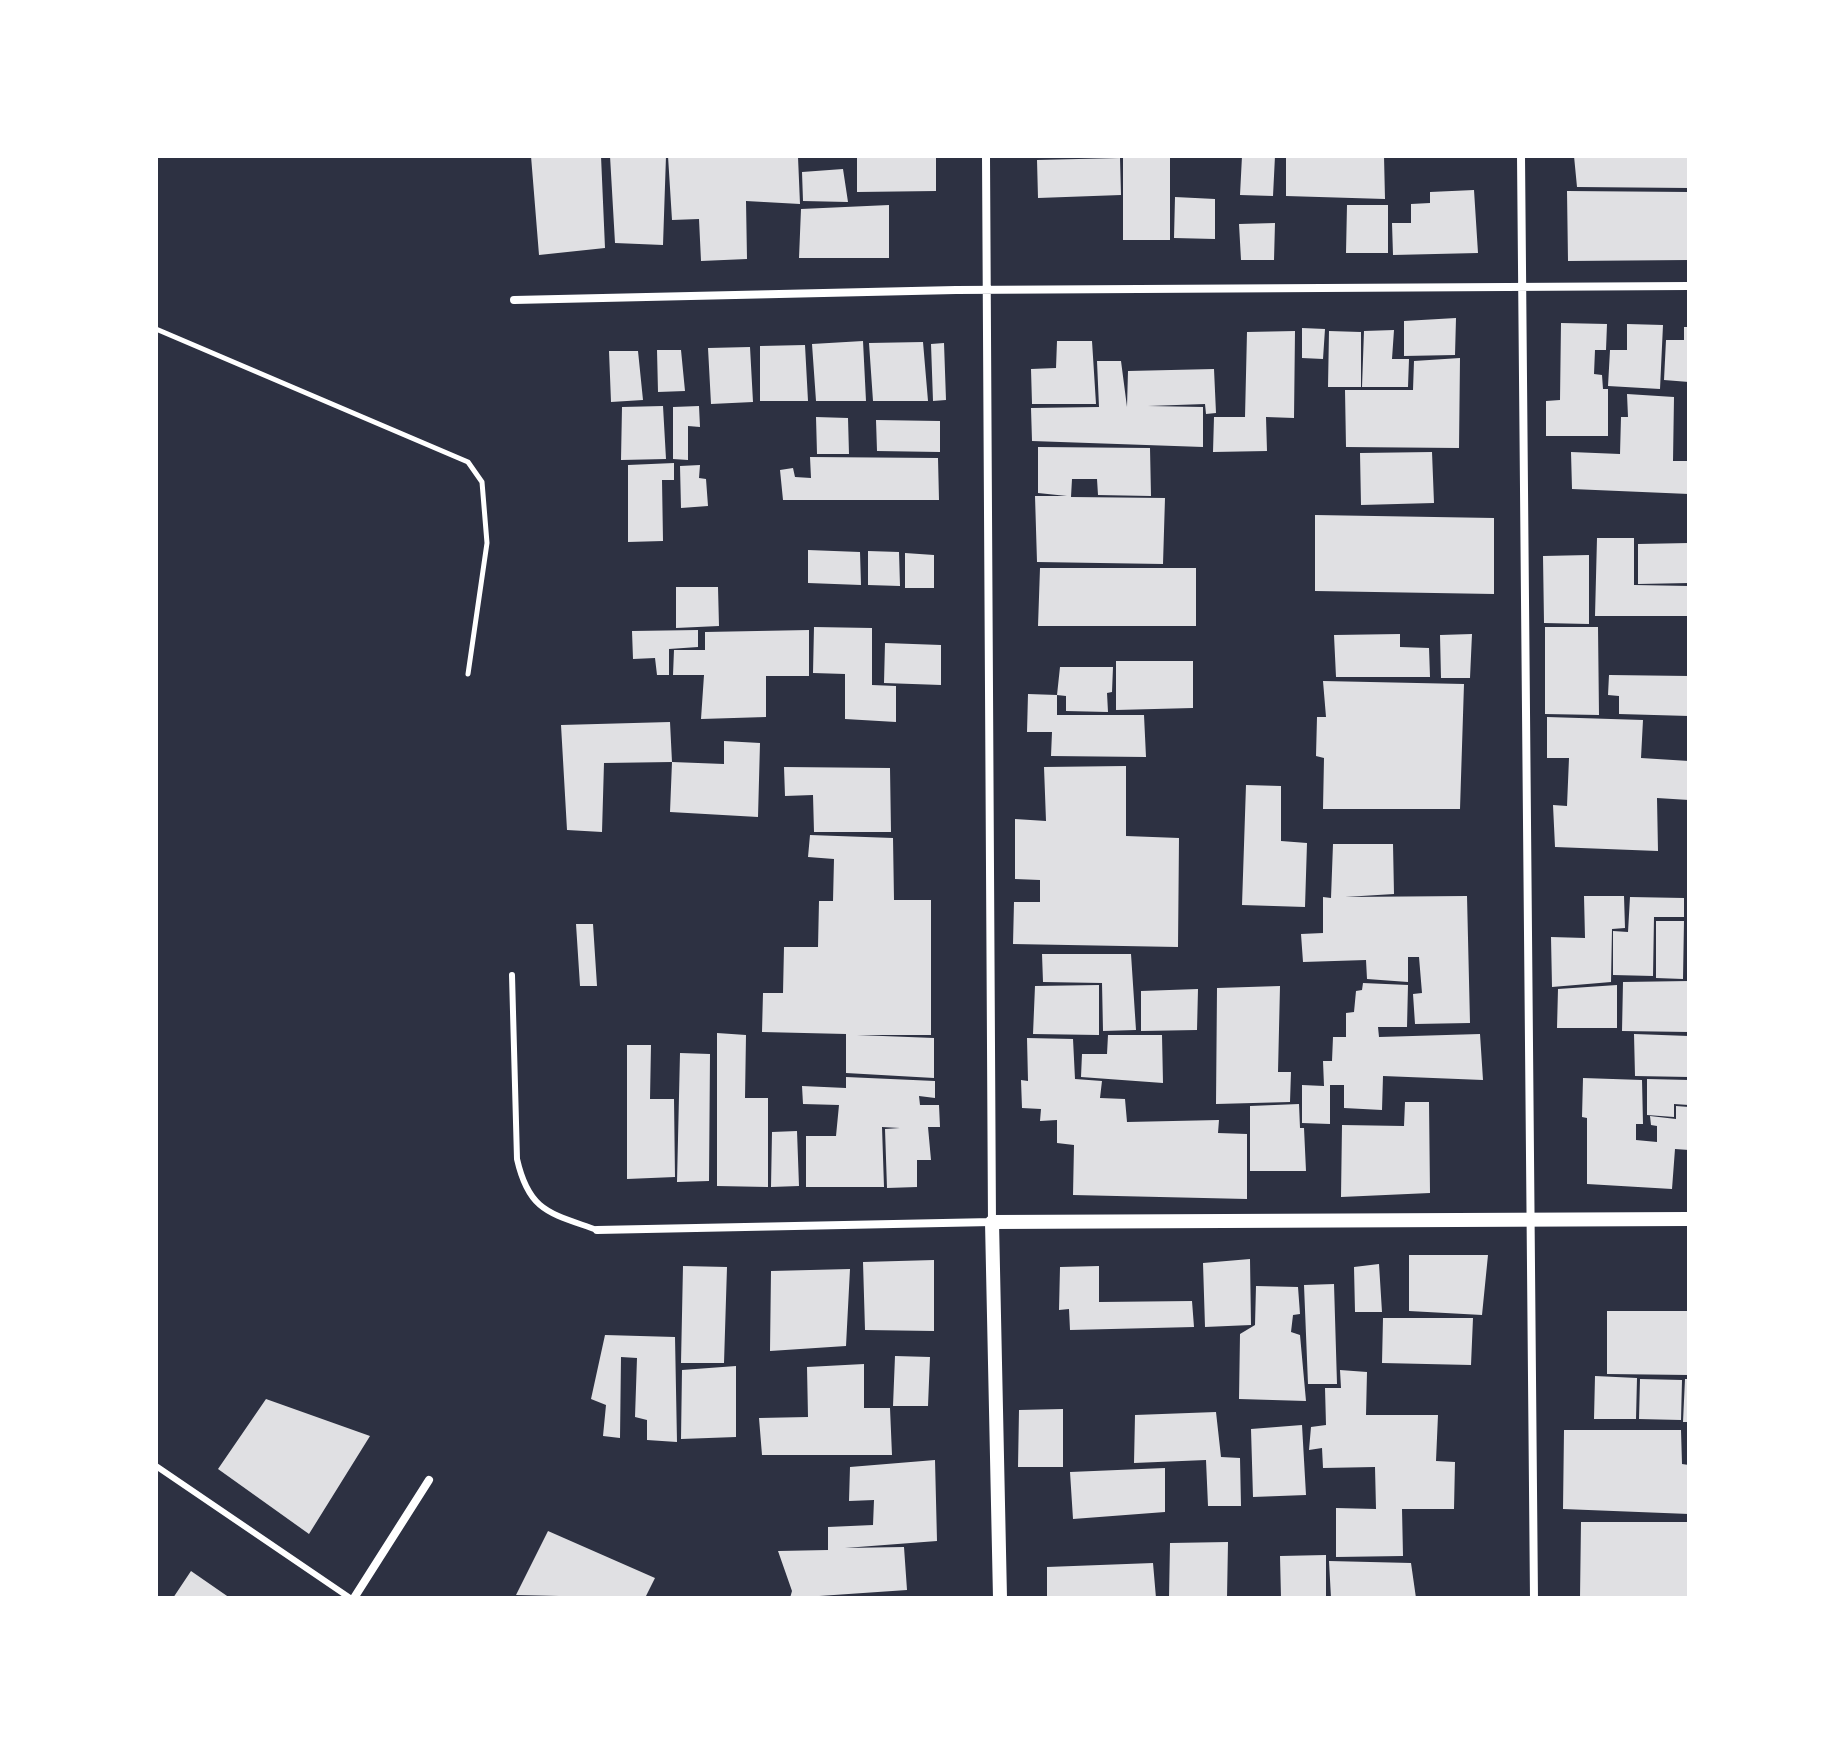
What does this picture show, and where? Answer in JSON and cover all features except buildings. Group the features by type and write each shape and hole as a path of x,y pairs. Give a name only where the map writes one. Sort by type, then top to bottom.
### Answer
{"street":[{"path":"986,156 992,1222 1000,1598"},
{"path":"1521,156 1534,1598"},
{"path":"514,300 987,290 1689,286"},
{"path":"597,1230 992,1222 1689,1219"},
{"path":"352,1598 429,1480"}],"lane":[{"path":"512,975 517,1159 523,1186 544,1211 597,1230"},
{"path":"156,1466 352,1598"}],"path":[{"path":"156,329 468,462 482,482 487,543 468,674"}]}
